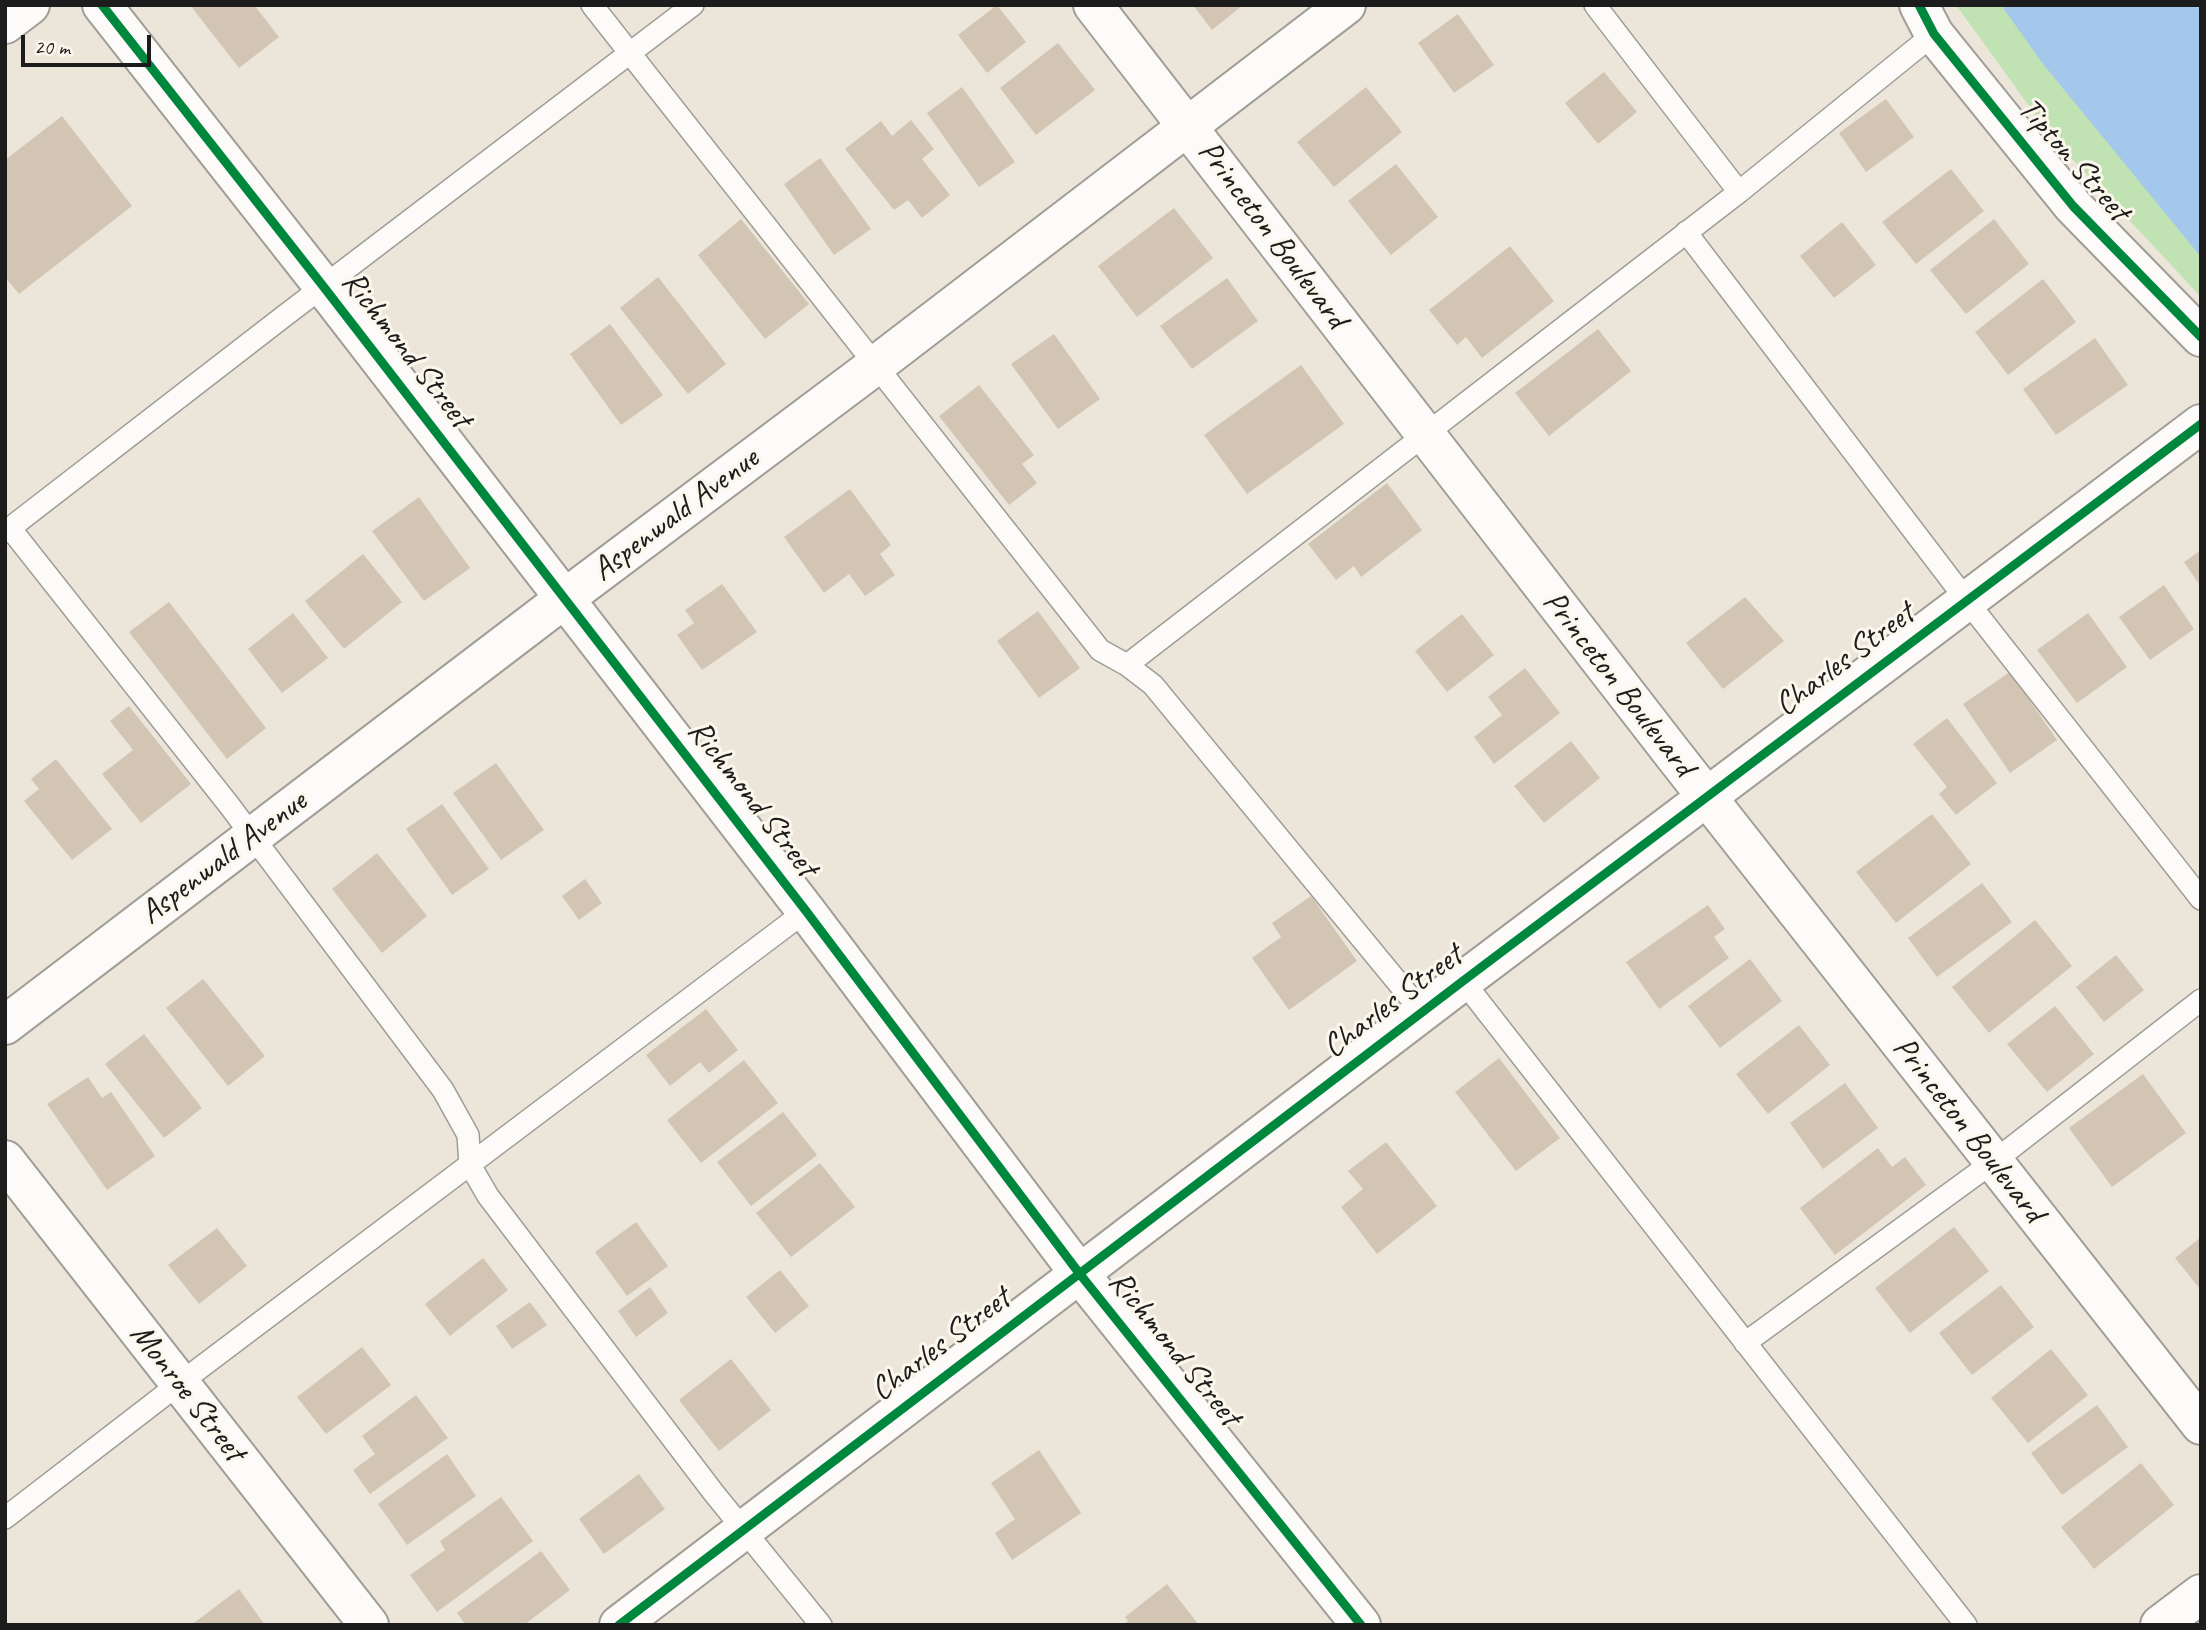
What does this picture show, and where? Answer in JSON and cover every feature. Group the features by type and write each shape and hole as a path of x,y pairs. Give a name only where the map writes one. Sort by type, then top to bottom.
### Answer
{"street":[{"path":"5,24 30,5"},
{"name":"Richmond Street","path":"102,5 806,911 1079,1273 1361,1625"},
{"name":"Princeton Boulevard","path":"1093,5 1707,798 2201,1425"},
{"name":"Aspenwald Avenue","path":"5,1025 1346,5"},
{"name":"Tipton Street","path":"1926,20 2073,206 2201,337"},
{"name":"Charles Street","path":"619,1625 1463,981 2201,424"},
{"name":"Monroe Street","path":"5,1160 369,1625"},
{"path":"2160,1625 2201,1594"}],"lane":[{"path":"592,5 1100,650 1153,685 1423,1013"},
{"path":"693,5 8,529 252,836 443,1090 468,1135 470,1165 496,1207 713,1492 821,1625"},
{"path":"1595,5 1739,192"},
{"path":"1127,666 1739,192 1926,20"},
{"path":"1686,232 1967,601 2201,899"},
{"path":"5,1518 806,911"},
{"path":"1463,981 1966,1625"},
{"path":"1745,1343 1993,1162 2201,1000"}],"green space":[{"path":"1956,5 2201,5 2201,297 2050,135"}],"water":[{"path":"2001,5 2201,5 2201,257 2043,64"}],"building":[{"path":"190,5 254,5 279,37 239,68"},
{"path":"997,5 1026,42 987,73 958,35"},
{"path":"1193,5 1243,5 1212,30"},
{"path":"1458,14 1494,65 1454,93 1418,43"},
{"path":"1058,43 1095,90 1036,135 1000,88"},
{"path":"1604,72 1637,112 1598,144 1565,103"},
{"path":"962,87 1015,162 979,187 927,113"},
{"path":"1366,87 1402,132 1334,187 1297,142"},
{"path":"1886,99 1914,137 1866,172 1839,133"},
{"path":"62,116 132,206 19,294 5,277 5,160"},
{"path":"911,120 934,149 922,159 950,195 922,218 908,200 894,210 845,149 881,121 892,136"},
{"path":"820,158 871,229 834,255 784,184"},
{"path":"1396,164 1438,217 1391,255 1348,201"},
{"path":"1951,169 1984,211 1916,264 1882,222"},
{"path":"1174,208 1213,258 1137,317 1098,266"},
{"path":"741,219 809,304 765,339 698,255"},
{"path":"1994,219 2029,264 1966,314 1930,270"},
{"path":"1842,222 1876,265 1834,298 1800,256"},
{"path":"1510,246 1554,301 1482,358 1466,337 1457,345 1429,310"},
{"path":"658,277 726,364 688,394 620,308"},
{"path":"1227,278 1258,321 1192,369 1160,326"},
{"path":"2043,279 2076,322 2008,375 1975,332"},
{"path":"610,324 663,395 621,425 570,354"},
{"path":"1598,329 1631,371 1549,436 1515,393"},
{"path":"1054,334 1100,399 1058,429 1011,364"},
{"path":"2095,338 2128,385 2056,435 2023,389"},
{"path":"1301,365 1344,424 1247,494 1204,435"},
{"path":"979,385 1034,455 1022,464 1037,483 1009,505 939,416"},
{"path":"1387,483 1422,530 1361,577 1354,566 1336,580 1308,544"},
{"path":"850,489 891,545 880,554 895,575 865,596 849,574 824,593 784,537"},
{"path":"419,497 470,568 424,601 372,531"},
{"path":"2201,550 2201,587 2184,562"},
{"path":"363,554 402,602 344,649 305,601"},
{"path":"722,584 757,632 702,670 677,635 694,623 685,610"},
{"path":"2164,585 2194,629 2150,660 2119,617"},
{"path":"1745,597 1784,641 1723,689 1686,643"},
{"path":"169,602 266,728 227,759 129,632"},
{"path":"1038,611 1080,668 1039,698 997,641"},
{"path":"293,613 328,658 282,693 248,649"},
{"path":"2088,613 2127,667 2077,703 2037,650"},
{"path":"1462,614 1494,655 1447,692 1415,651"},
{"path":"1525,668 1560,713 1494,764 1474,737 1502,715 1488,697"},
{"path":"2010,672 2057,740 2010,773 1963,704"},
{"path":"129,706 191,784 141,823 102,774 133,750 110,721"},
{"path":"1947,718 1997,783 1956,815 1939,794 1947,787 1913,744"},
{"path":"1571,741 1600,778 1544,823 1514,786"},
{"path":"56,759 112,829 72,860 24,801 39,789 31,779"},
{"path":"496,763 544,830 501,860 453,793"},
{"path":"442,804 489,869 452,895 406,829"},
{"path":"1932,814 1971,864 1896,923 1856,872"},
{"path":"377,853 427,916 382,953 332,889"},
{"path":"585,879 602,903 579,920 562,896"},
{"path":"1982,883 2012,922 1937,977 1908,938"},
{"path":"1311,896 1357,961 1289,1010 1252,958 1281,937 1272,923"},
{"path":"1708,905 1725,929 1714,937 1729,958 1659,1009 1626,962"},
{"path":"2035,920 2072,966 1989,1033 1952,987"},
{"path":"2116,955 2144,990 2104,1022 2076,987"},
{"path":"1750,959 1782,1001 1720,1048 1688,1006"},
{"path":"203,979 265,1056 228,1086 166,1008"},
{"path":"2055,1006 2094,1054 2047,1092 2007,1044"},
{"path":"706,1009 738,1050 709,1073 700,1062 670,1086 646,1055"},
{"path":"1799,1025 1830,1065 1768,1114 1736,1074"},
{"path":"144,1034 202,1108 164,1138 105,1064"},
{"path":"1499,1058 1560,1138 1516,1171 1455,1092"},
{"path":"744,1060 778,1103 701,1163 667,1120"},
{"path":"2143,1074 2186,1133 2112,1187 2069,1128"},
{"path":"88,1077 102,1098 111,1092 155,1156 107,1190 47,1104"},
{"path":"1845,1083 1878,1128 1823,1169 1790,1123"},
{"path":"783,1112 817,1155 751,1206 717,1162"},
{"path":"1386,1142 1437,1206 1377,1254 1341,1207 1363,1189 1348,1171"},
{"path":"1878,1148 1892,1167 1905,1157 1926,1185 1835,1255 1800,1208"},
{"path":"820,1163 855,1207 791,1257 756,1213"},
{"path":"636,1222 668,1266 627,1296 595,1252"},
{"path":"1954,1227 1989,1271 1910,1333 1875,1288"},
{"path":"217,1228 247,1266 199,1304 168,1265"},
{"path":"2201,1237 2201,1290 2175,1258"},
{"path":"483,1258 508,1290 450,1336 425,1304"},
{"path":"780,1270 809,1306 775,1333 746,1297"},
{"path":"2001,1285 2034,1327 1972,1375 1939,1333"},
{"path":"650,1287 668,1313 636,1337 618,1311"},
{"path":"530,1302 547,1325 512,1349 496,1326"},
{"path":"362,1347 391,1385 326,1434 297,1397"},
{"path":"2051,1349 2088,1395 2028,1443 1991,1398"},
{"path":"731,1359 771,1410 719,1451 679,1400"},
{"path":"416,1395 448,1438 370,1494 353,1470 375,1454 362,1436"},
{"path":"2097,1405 2128,1447 2062,1495 2031,1453"},
{"path":"1039,1450 1081,1513 1012,1560 995,1533 1015,1519 991,1483"},
{"path":"447,1454 476,1496 407,1545 378,1504"},
{"path":"2141,1463 2174,1505 2094,1569 2061,1527"},
{"path":"639,1474 665,1509 604,1554 579,1519"},
{"path":"501,1497 533,1541 437,1612 410,1575 445,1550 440,1541"},
{"path":"541,1551 570,1590 524,1625 466,1625 457,1613"},
{"path":"1167,1584 1199,1625 1123,1625 1128,1621 1125,1617"},
{"path":"239,1589 265,1625 191,1625"}],"cycle path":[{"path":"102,5 806,911 1079,1273 1361,1625"},
{"path":"1919,5 1934,34 2073,206 2201,337"},
{"path":"619,1625 1463,981 2201,424"}]}
